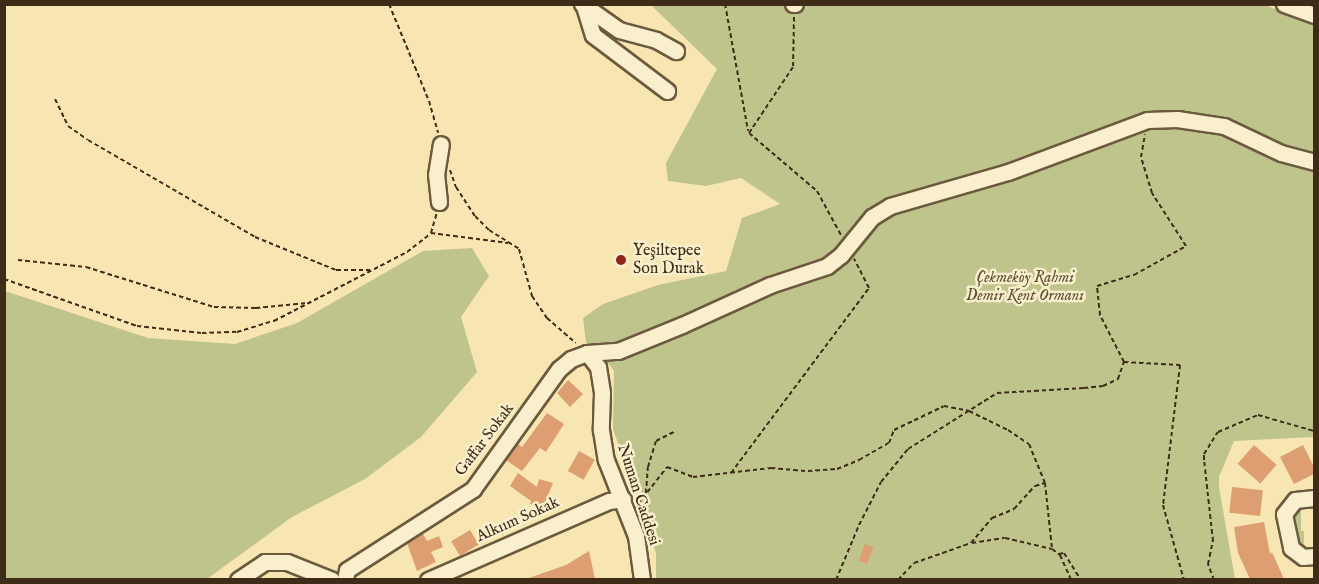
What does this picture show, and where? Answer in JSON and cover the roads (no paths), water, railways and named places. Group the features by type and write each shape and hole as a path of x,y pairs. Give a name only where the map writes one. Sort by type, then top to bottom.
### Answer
{"street":[{"path":"1284,4 1314,15"},
{"path":"583,5 620,30 656,40 676,51"},
{"path":"583,5 593,35 667,92"},
{"path":"587,353 618,351 682,326 770,285 826,266 848,248 872,217 890,206 1008,172 1147,120 1177,118 1224,126 1281,153 1314,162"},
{"path":"439,202 436,175 441,144"},
{"name":"Numan Caddesi","path":"587,353 598,367 602,393 601,430 606,460 636,536 642,579"},
{"name":"Gaffar Sokak","path":"345,579 347,570 474,489 559,369 571,359 587,353"},
{"path":"1314,498 1295,500 1284,514 1291,548 1304,557 1314,556"},
{"name":"Alkıım Sokak","path":"428,579 609,501 623,499"},
{"path":"238,579 265,562 287,562 332,579"}],"place":[{"name":"Yeşiltepee Son Durak","path":"621,260"}],"park label":[{"name":"Çekmeköy Rahmi Demir Kent Ormanı","path":"1025,287"}]}
